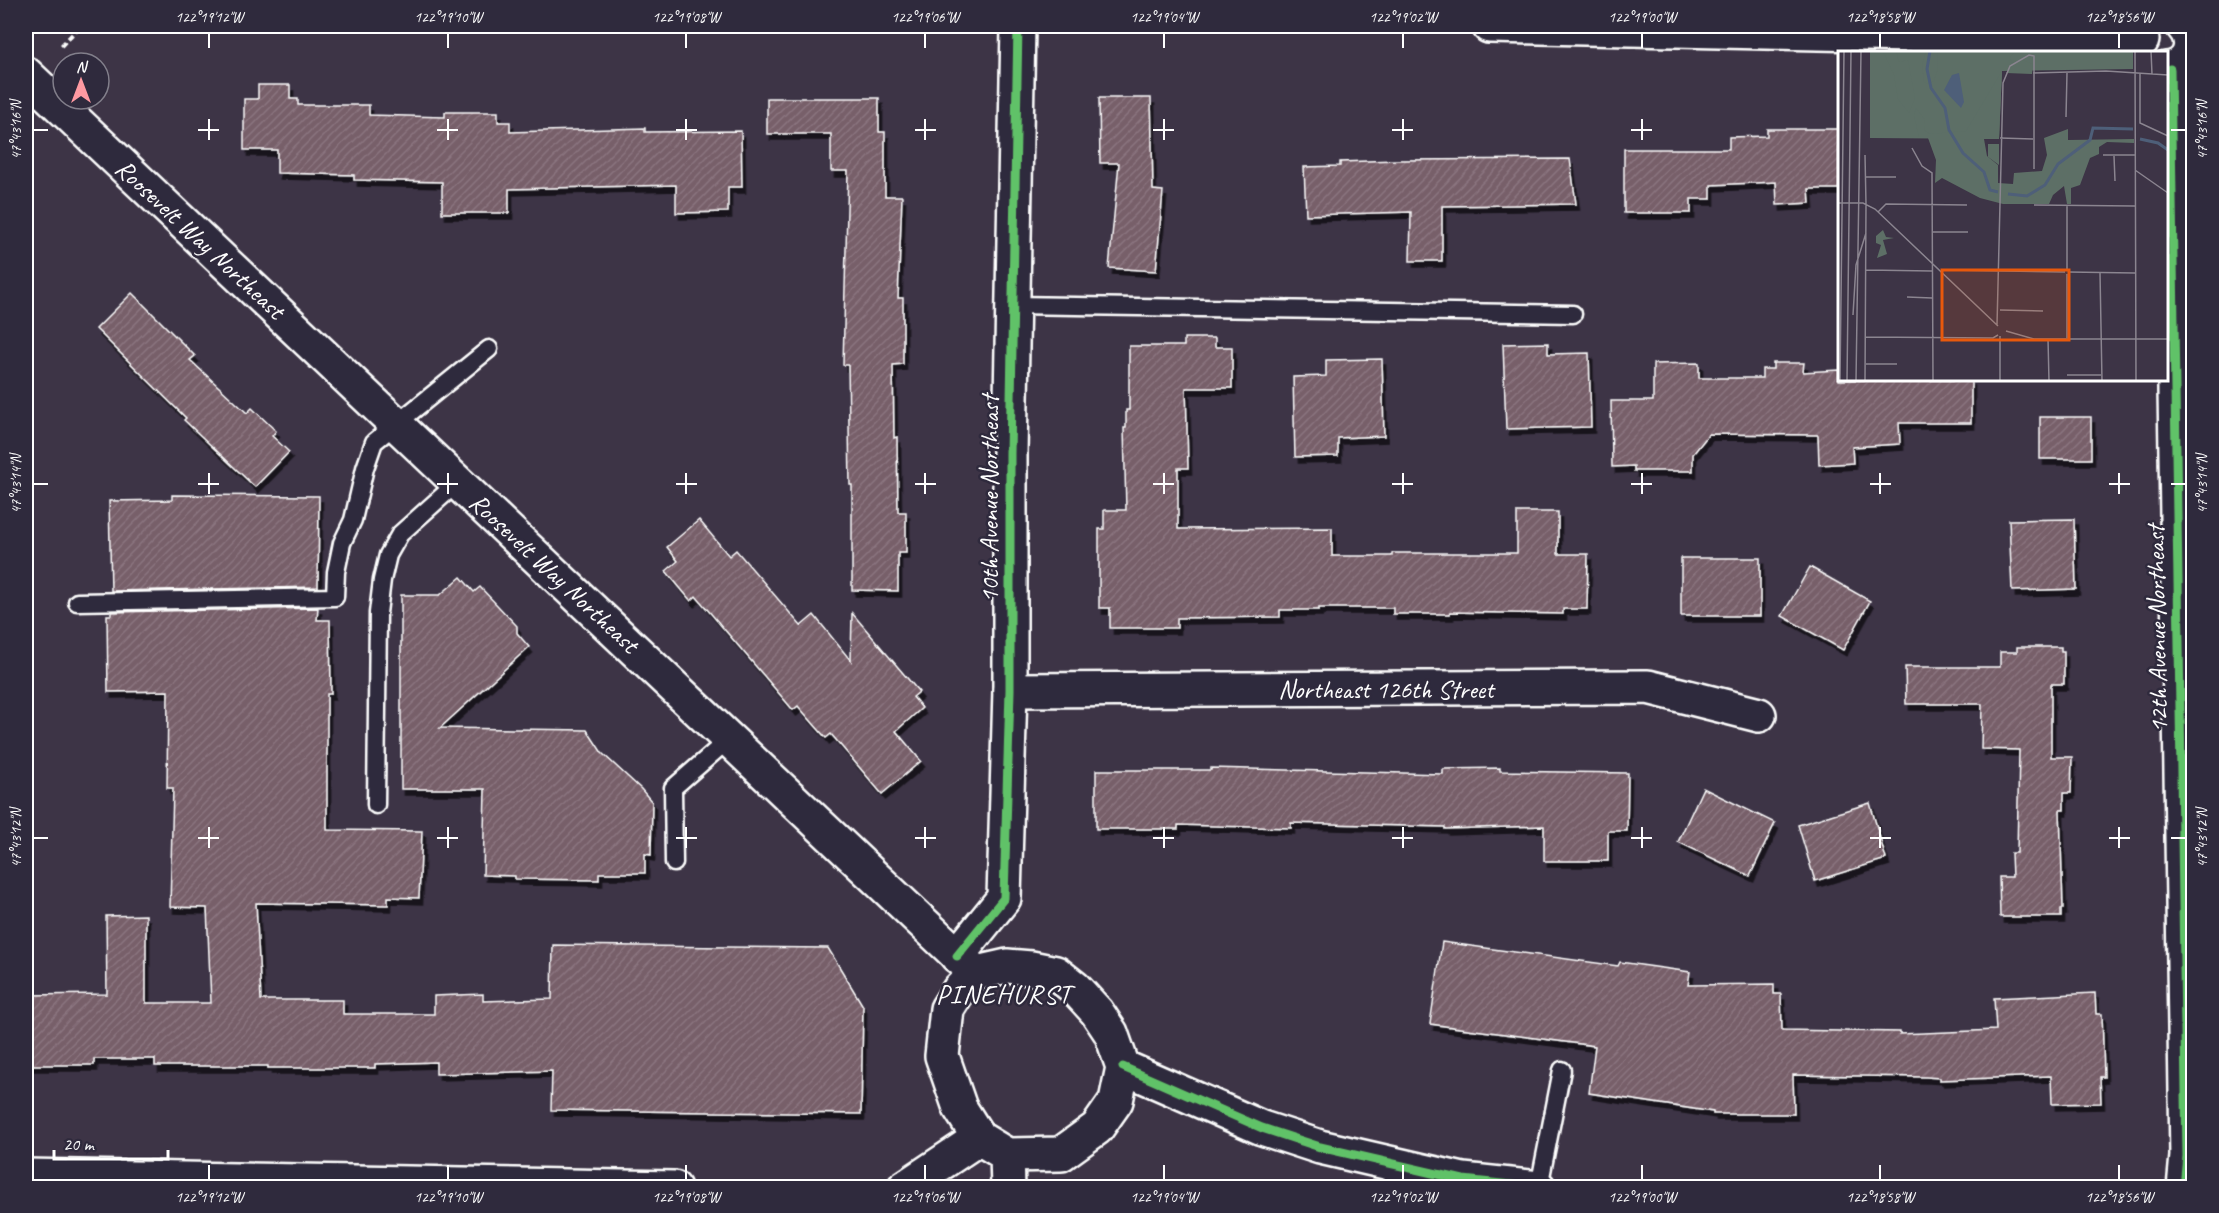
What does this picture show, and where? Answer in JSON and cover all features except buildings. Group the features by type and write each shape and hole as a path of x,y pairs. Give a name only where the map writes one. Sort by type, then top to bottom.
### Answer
{"street":[{"name":"10th Avenue Northeast","path":"967,965 1004,898 1010,690 1010,454 1018,26"},
{"path":"1489,26 2154,51"},
{"path":"2168,57 2184,63 2189,56 2189,38"},
{"name":"Roosevelt Way Northeast","path":"26,74 967,965"},
{"name":"12th Avenue Northeast","path":"2164,381 2187,1156 2184,1188"},
{"name":"Northeast 126th Street","path":"1010,690 1648,687 1759,715"},
{"path":"967,965 1032,968 1056,973 1075,988 1112,1033 1123,1067 1116,1101 1097,1128 1061,1154 1007,1155 979,1138 960,1108 942,1056 947,1009 959,990 967,965"},
{"path":"1123,1067 1262,1128 1320,1147 1464,1180 1539,1187"},
{"path":"904,1188 979,1138"},
{"path":"1007,1155 1008,1188"},
{"path":"26,1176 449,1186 674,1188"}],"lane":[{"path":"1012,304 1573,314"},
{"path":"77,602 335,597 336,572 342,543 353,520 365,468 374,442 489,349"},
{"path":"375,805 378,613 388,555 400,534 458,482"},
{"path":"674,863 673,788 729,739"},
{"path":"1539,1187 1562,1070"}],"path":[{"path":"61,46 80,26"}],"cycle path":[{"path":"957,956 1004,898 1010,690 1010,454 1018,26"},
{"path":"2170,69 2187,1156 2184,1188"},
{"path":"1123,1067 1262,1128 1320,1147 1463,1180 1539,1188"}],"district":[{"name":"PINEHURST","path":"1004,994"}]}
